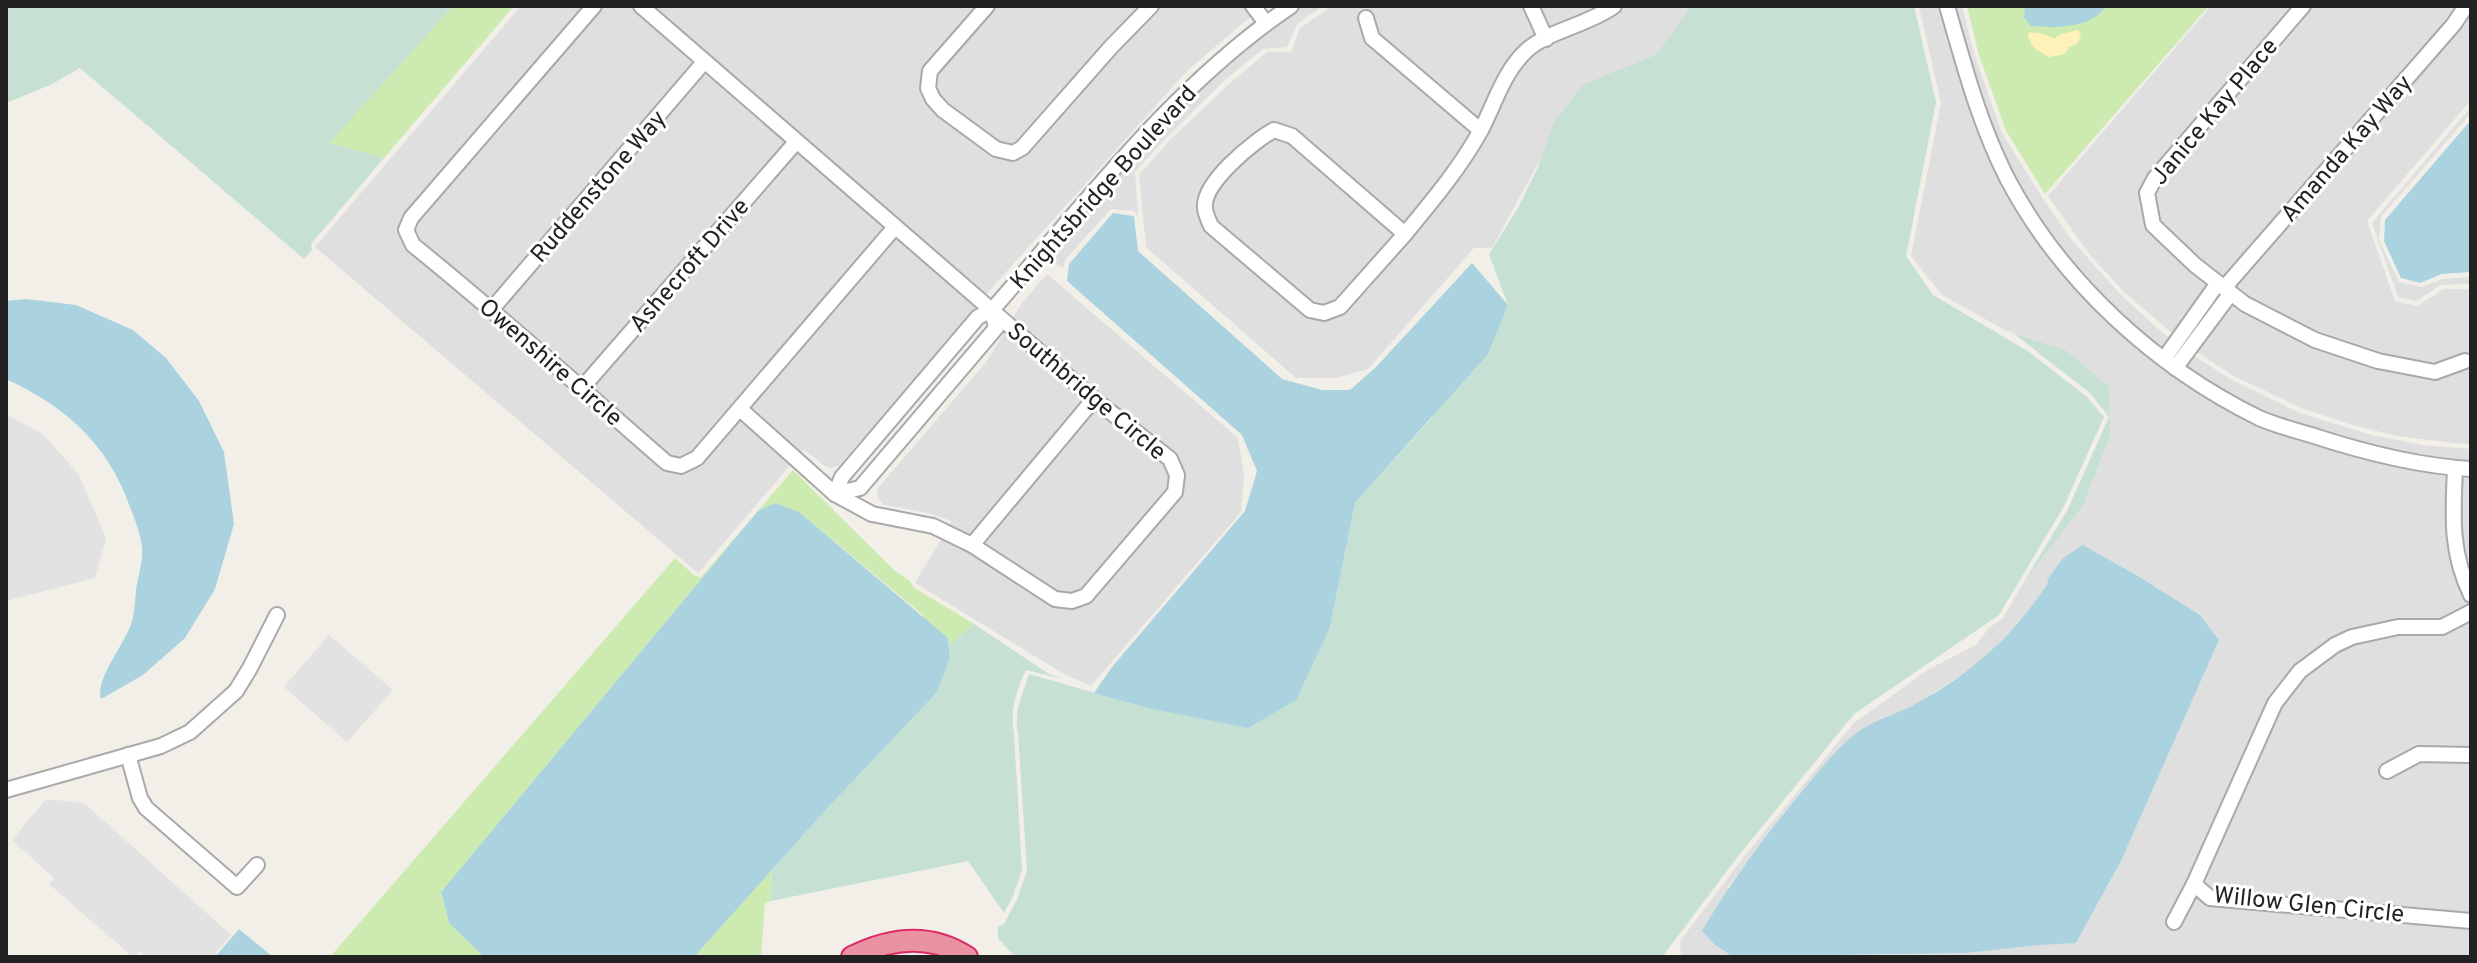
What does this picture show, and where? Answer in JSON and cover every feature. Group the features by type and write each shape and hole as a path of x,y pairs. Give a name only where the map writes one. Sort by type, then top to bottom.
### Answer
{"highway":[{"path":"852,957 874,946 905,940 935,942 967,957"}],"street":[{"name":"Owenshire Circle","path":"594,6 411,218 406,230 413,245 492,309 667,463 681,466 697,458 895,227"},
{"path":"641,6 992,310"},
{"path":"987,6 930,71 928,88 943,110 996,149 1013,153 1022,148 1151,6"},
{"path":"1253,6 1266,23"},
{"name":"Knightsbridge Boulevard","path":"835,494 842,477 978,317 992,310 1168,108 1266,23 1291,6"},
{"path":"1531,6 1546,39"},
{"path":"1405,234 1292,136 1274,130 1257,139 1209,188 1204,207 1211,226 1310,310 1324,313 1340,307 1405,234 1449,180 1515,64 1531,47 1599,17 1614,6"},
{"path":"1947,6 1979,117 2008,179 2041,234 2085,289 2109,313 2170,363 2261,419 2371,455 2471,469"},
{"name":"Janice Kay Place","path":"2224,288 2153,225 2147,193 2155,178 2303,6"},
{"name":"Amanda Kay Way","path":"2170,363 2224,288 2454,24 2466,6"},
{"path":"1366,18 1372,38 1480,130"},
{"name":"Ruddenstone Way","path":"492,309 704,62"},
{"name":"Ashecroft Drive","path":"582,388 796,142"},
{"path":"2224,288 2245,304 2315,340 2378,361 2435,372 2465,361"},
{"name":"Knightsbridge Boulevard","path":"835,494 860,488 923,415 996,328 992,310"},
{"name":"Southbridge Circle","path":"740,409 835,494 872,514 933,526 972,545 1055,599 1072,601 1086,596 1175,492 1177,475 1170,459 1094,399 992,310"},
{"path":"972,545 1094,399"},
{"path":"907,401 923,415"},
{"path":"2455,468 2454,541 2463,578 2471,595"},
{"path":"2194,884 2275,703 2300,671 2335,645 2352,637 2398,627 2442,627 2471,612"},
{"path":"6,790 161,746 190,732 236,691 277,615"},
{"path":"2387,771 2419,754 2471,755"},
{"path":"128,755 140,798 146,808 237,887 257,865"},
{"name":"Willow Glen Circle","path":"2174,922 2194,884 2210,898 2471,921"}],"shaded area":[{"path":"521,6 1267,6 1187,71 997,282 839,466 825,466 804,449 698,573 315,247"},
{"path":"1275,6 1323,6 1297,24 1287,47 1263,49 1225,80 1135,172 1138,216 1134,211 1111,209 1065,260 1063,268 1031,252 1191,75"},
{"path":"1332,6 1700,6 1664,63 1572,101 1492,248 1474,248 1368,369 1336,378 1296,378 1146,247 1139,175 1171,139 1229,84 1267,52 1291,52 1300,28"},
{"path":"1919,6 1962,6 1974,54 2002,133 2041,196 2071,239 2120,294 2183,349 2232,380 2300,413 2372,435 2422,445 2471,449 2471,957 1681,957 1680,941 1743,858 1854,723 1929,669 1976,645 1989,628 2003,618 2025,580 2083,506 2110,438 2108,387 2066,350 2005,330 1942,295 1911,256 1941,103","holes":["2083,545 2200,615 2219,640 2121,861 2076,943 1733,956 1728,887 1786,810 1839,749 1861,730 1916,704 1978,664"]},
{"path":"2211,6 2471,6 2471,100 2367,221 2395,301 2417,306 2444,289 2471,289 2471,445 2397,436 2349,424 2301,408 2234,376 2186,345 2123,291 2090,255 2048,196"},
{"path":"2471,107 2471,113 2381,217 2379,240 2399,282 2421,287 2443,279 2471,277 2471,284 2441,285 2416,301 2398,297 2372,223"},
{"path":"1047,274 1238,438 1244,475 1241,512 1091,686 1064,674 915,583 952,521 884,505 877,496 878,488 987,361 1022,303"},
{"path":"6,414 44,435 79,475 106,538 95,578 6,601"},
{"path":"329,635 393,690 347,742 284,687"},
{"path":"46,799 84,803 231,935 212,957 147,957 139,951 133,957 49,884 54,878 12,840"}],"green space":[{"path":"6,6 453,6 329,143 384,158 311,244 312,250 304,259 80,68 50,85 6,103"},
{"path":"453,6 514,6 384,158 328,143"},
{"path":"1692,6 1914,6 1936,102 1906,256 1933,295 2029,352 2087,397 2104,417 2063,508 1999,615 1854,714 1739,855 1662,957 1015,957 998,938 998,927 1004,924 1017,899 1027,871 1017,718 1029,674 1148,708 1330,627 1355,503 1431,419 1508,305 1489,254 1518,208 1538,167 1554,122 1584,84 1656,55"},
{"path":"1967,6 2209,6 2045,194 2006,131 1978,52"},
{"path":"2013,333 2066,350 2109,387 2110,437 2083,506 2025,580 2067,511 2109,417 2090,393"},
{"path":"793,470 913,587 974,624 949,645 948,638 923,615 799,512 775,503 758,511 441,892 449,923 484,957 330,957 675,558 695,576 701,577"},
{"path":"974,624 1049,674 1063,679 1026,670 1015,701 1012,717 1022,870 1004,913 968,861 771,901 772,870 832,803 950,658 949,645"},
{"path":"772,870 771,901 765,903 761,957 694,957"}],"sand":[{"path":"2078,30 2081,35 2077,44 2069,47 2065,54 2049,57 2033,47 2028,37 2028,33 2034,33 2054,39"}],"water":[{"path":"2025,6 2106,6 2099,14 2082,23 2051,27 2031,26 2024,17"},
{"path":"2471,120 2471,272 2442,274 2420,283 2401,278 2384,241 2385,220"},
{"path":"1113,213 1134,216 1138,251 1282,379 1322,390 1350,390 1377,366 1472,263 1508,305 1488,354 1355,503 1330,627 1296,700 1248,728 1148,708 1094,693 1112,667 1245,511 1257,471 1242,435 1067,281 1069,264"},
{"path":"26,299 76,305 133,330 166,358 199,401 224,452 234,524 215,589 185,638 143,675 101,699 102,681 133,617 142,559 141,543 121,485 97,446 65,415 6,379 6,301"},
{"path":"775,503 799,512 948,638 950,658 936,693 694,957 484,957 449,923 441,892 758,511"},
{"path":"2083,545 2200,615 2219,640 2121,861 2076,943 1965,953 1732,956 1714,944 1702,931 1714,911 1766,837 1832,756 1859,731 1938,691 1991,651 2035,602 2063,558"},
{"path":"239,929 273,957 215,957"}]}
